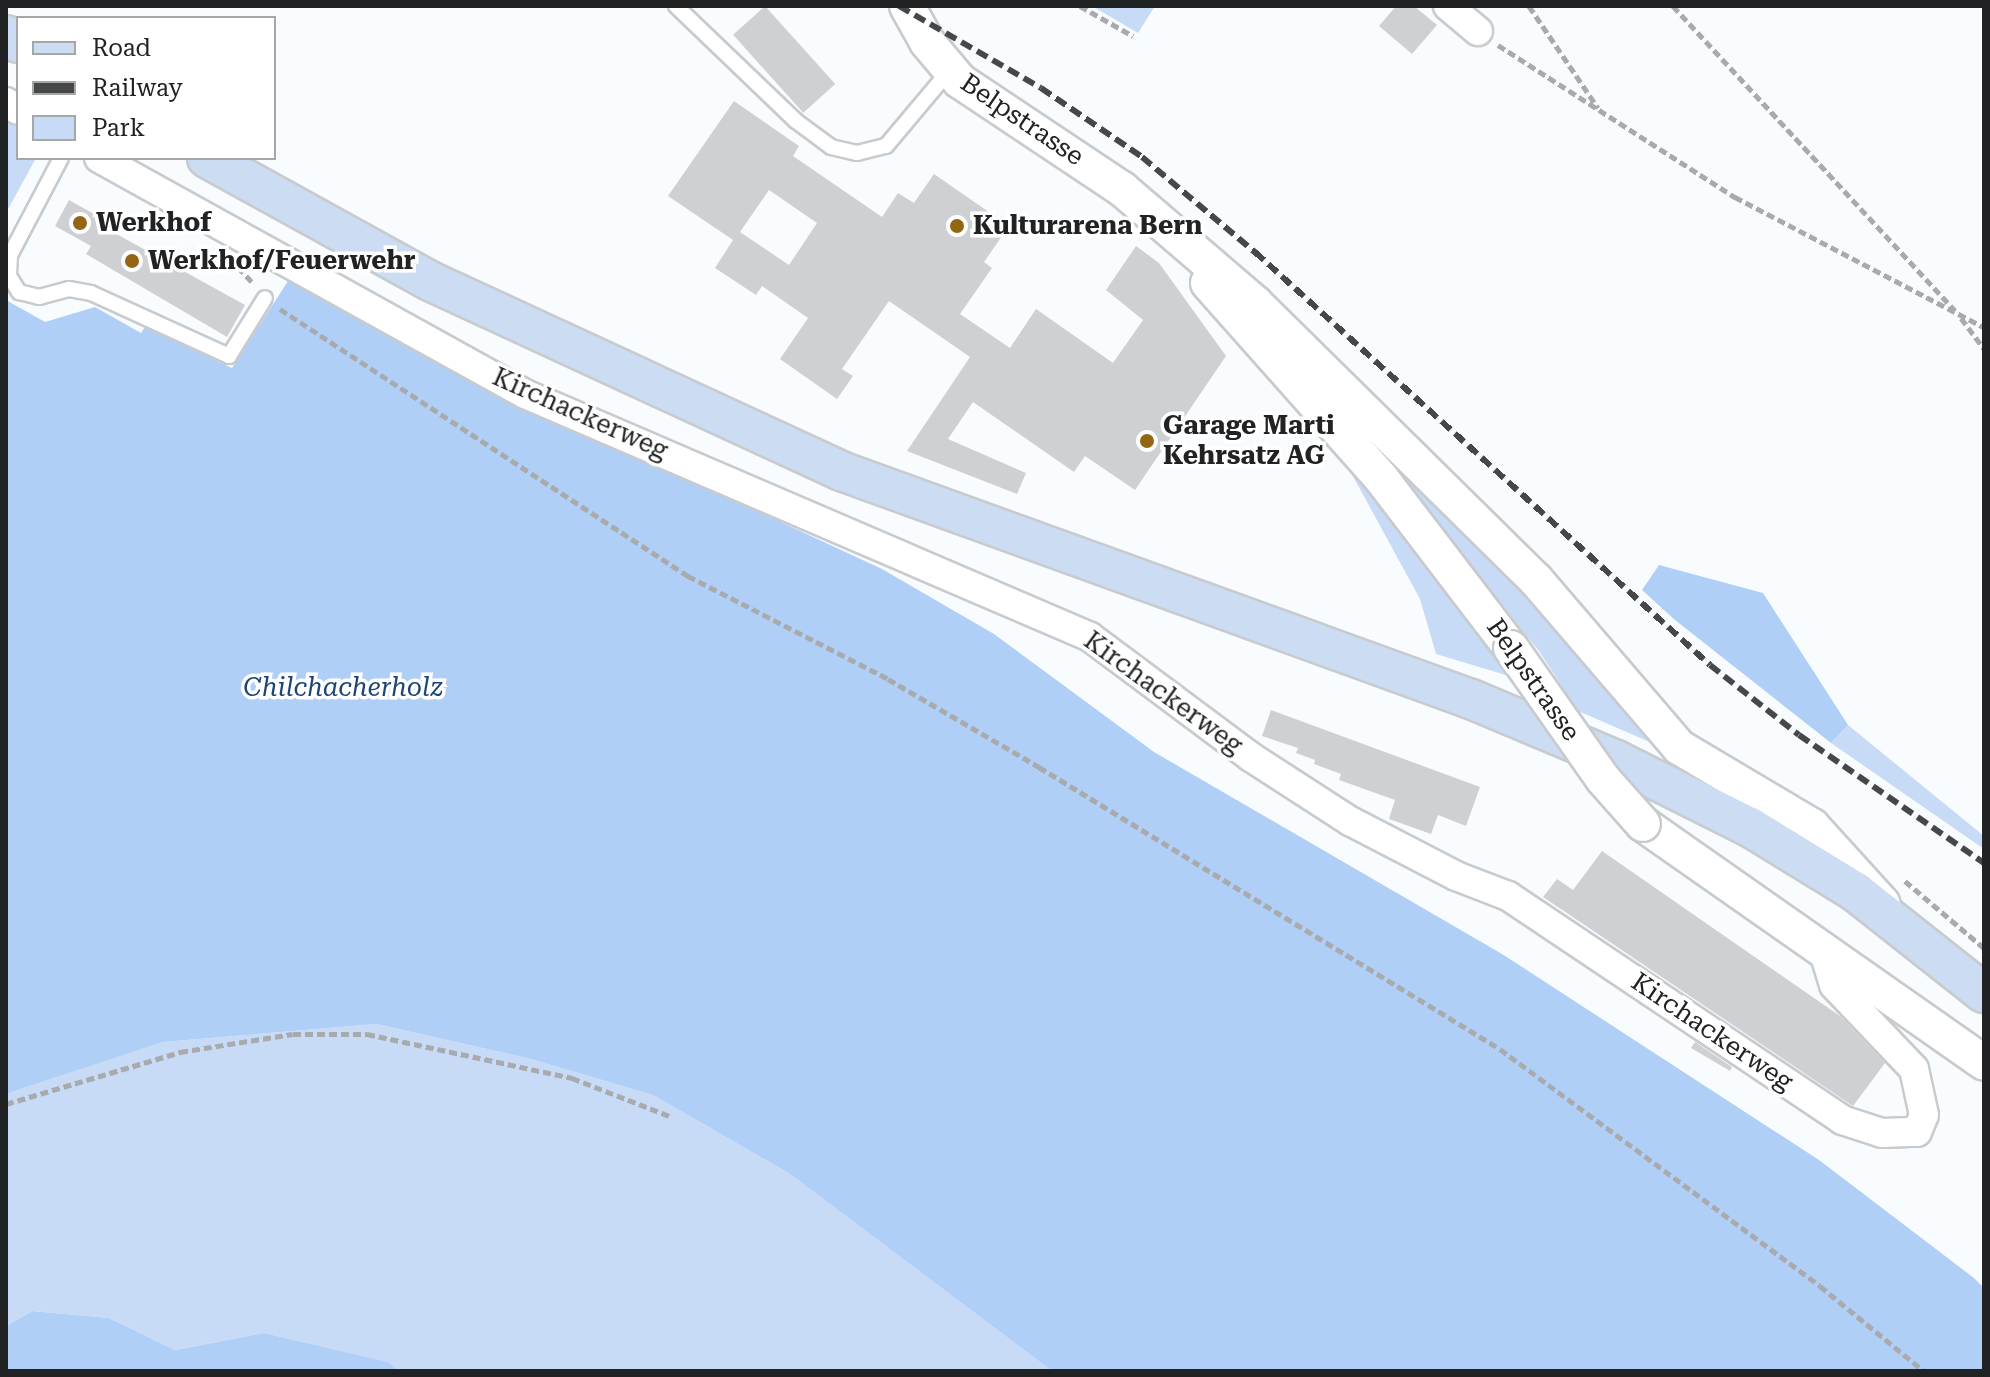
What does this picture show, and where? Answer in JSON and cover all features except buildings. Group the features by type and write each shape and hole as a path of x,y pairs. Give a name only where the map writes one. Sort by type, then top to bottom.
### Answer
{"main road":[{"path":"211,160 430,281 841,471 1471,699 1616,760 1750,827 1904,928 1984,993"}],"street":[{"name":"Belpstrasse","path":"907,6 949,71 1156,216 1244,293 1536,580 1679,747 1812,826 1904,928"},
{"path":"1448,6 1478,31"},
{"name":"Kirchackerweg","path":"103,160 525,394 1090,637 1251,757 1350,821 1456,876 1508,896 1842,1120 1882,1133 1917,1132 1924,1115 1914,1069 1834,985 1824,952"},
{"name":"Belpstrasse","path":"1156,216 1239,322 1400,501 1511,648 1603,779 1643,824 1984,1063"}],"lane":[{"path":"676,6 796,121 831,147 857,153 886,146 949,71"},
{"path":"60,160 10,255 9,276 19,292 39,297 69,289 91,293 229,356 265,298"}],"path":[{"path":"1080,6 1133,36"},
{"path":"1529,6 1601,112"},
{"path":"1673,6 1959,314 1984,349"},
{"path":"1478,31 1735,197 1984,327"},
{"path":"231,257 265,298 688,576 875,673 1025,759 1500,1049 1820,1286 1924,1371"},
{"path":"6,1104 180,1052 293,1034 367,1034 572,1078 672,1117"}],"green space":[{"path":"1092,6 1155,6 1138,33"},
{"path":"6,110 16,116 16,160 35,160 6,213"},
{"name":"Chilchacherholz","path":"288,281 611,443 882,569 994,634 1154,752 1502,954 1819,1160 1974,1278 1984,1288 1984,1371 1052,1371 790,1174 653,1095 527,1058 376,1024 163,1042 6,1094 6,300 45,322 95,307 141,333 145,327 232,368"},
{"path":"1376,438 1528,588 1659,746 1578,711 1539,651 1373,448"},
{"path":"1343,458 1377,492 1519,679 1436,654 1420,599"},
{"path":"1659,565 1763,593 1848,725 1831,743 1675,620 1642,590"},
{"path":"1848,725 1984,836 1984,849 1831,743"},
{"path":"376,1024 527,1058 653,1095 790,1174 1052,1371 398,1371 387,1362 264,1333 175,1350 109,1318 32,1311 6,1326 6,1094 163,1042"},
{"path":"32,1311 109,1318 175,1350 264,1333 388,1362 398,1371 6,1371 6,1326"}],"railway":[{"path":"899,6 1041,88 1142,157 1255,252 1710,665 1799,735 1984,863"}],"place":[{"name":"Werkhof","path":"80,223"},
{"name":"Kulturarena Bern","path":"957,226"},
{"name":"Werkhof/Feuerwehr","path":"132,261"},
{"name":"Garage Marti Kehrsatz AG","path":"1147,441"}]}
